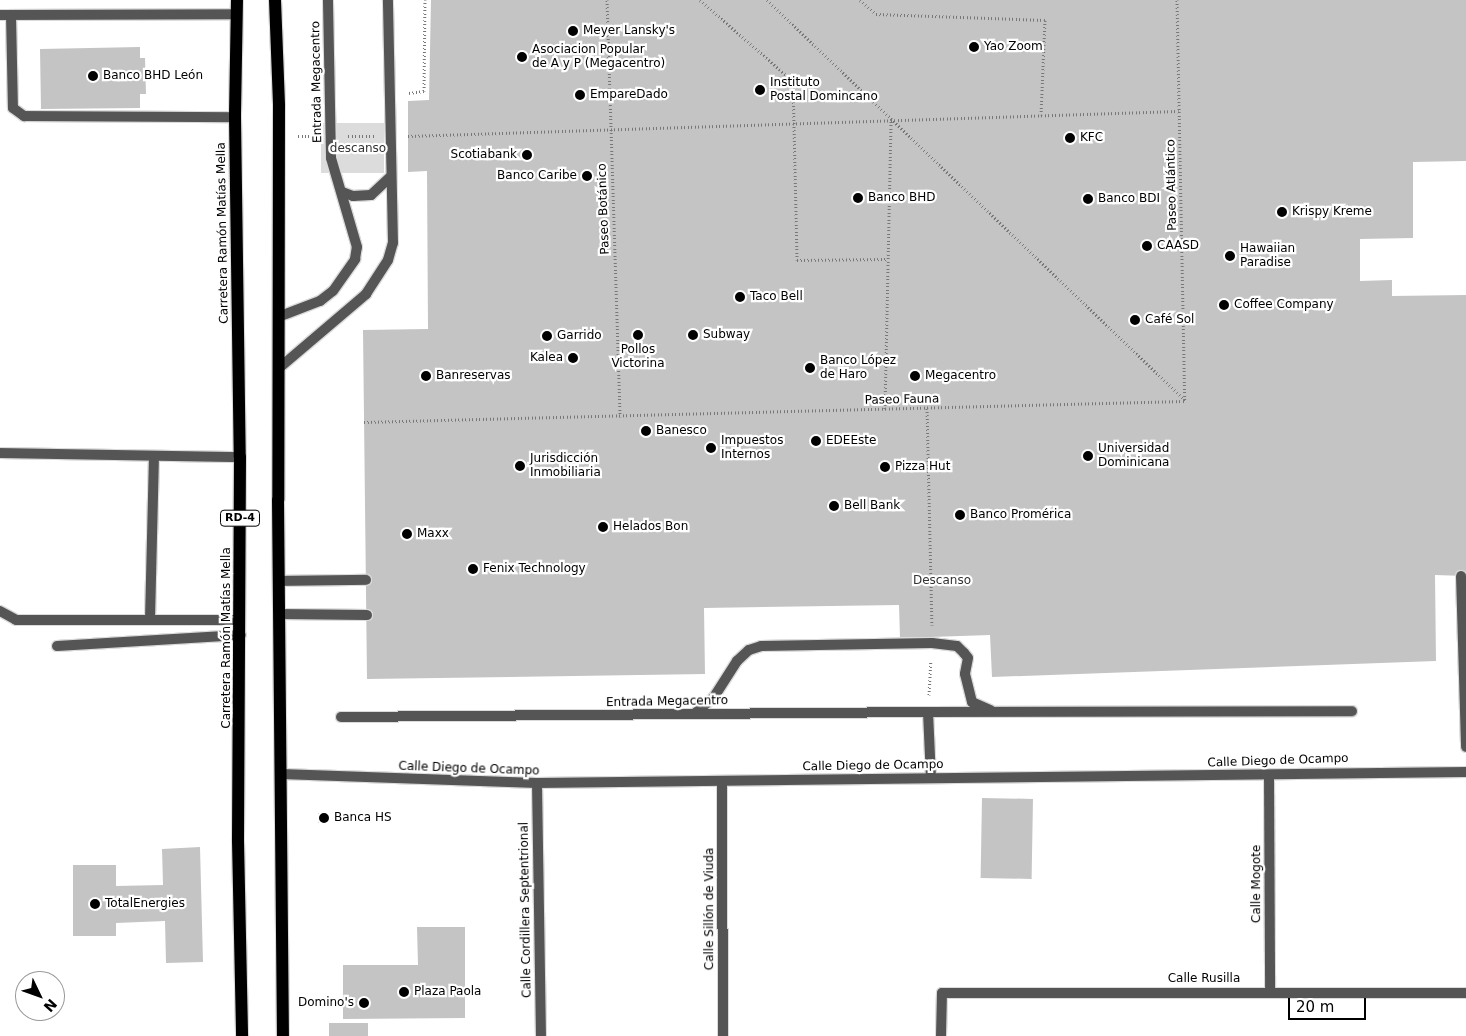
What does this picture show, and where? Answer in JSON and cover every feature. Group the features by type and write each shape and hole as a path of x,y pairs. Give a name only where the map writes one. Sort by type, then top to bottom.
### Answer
{"main road":[{"name":"Carretera Ramón Matías Mella","path":"237,0 235,117 241,636 238,841 242,1036"},
{"name":"RD-4","path":"275,0 283,1036"}],"street":[{"name":"Entrada Megacentro","path":"278,317 326,296 355,259 355,237 331,158 328,0"},
{"path":"278,369 349,310 379,278 393,243 390,177 388,0"},
{"path":"0,15 237,14"},
{"path":"11,15 13,108 24,116 235,117"},
{"path":"342,192 354,196 371,195 390,177"},
{"path":"0,453 240,457"},
{"path":"150,619 154,457"},
{"path":"1460,576 1466,747"},
{"path":"278,581 366,580"},
{"path":"0,611 16,620 240,620"},
{"path":"279,614 366,615"},
{"path":"57,646 241,636"},
{"path":"694,714 714,697 737,661 749,650 761,646 932,643 957,646 964,653 968,658 965,674 972,702 994,712"},
{"name":"Entrada Megacentro","path":"341,717 928,712 1352,711"},
{"path":"928,712 931,777"},
{"name":"Calle Diego de Ocampo","path":"281,774 537,783 931,777 1269,776 1329,772 1466,772"},
{"name":"Calle Mogote","path":"1269,776 1270,992"},
{"name":"Calle Sillón de Viuda","path":"722,781 723,1036"},
{"name":"Calle Cordillera Septentrional","path":"537,783 541,1036"},
{"name":"Calle Rusilla","path":"941,1036 942,994 1466,993"}],"path":[{"path":"406,95 424,91 425,0"},
{"name":"Paseo Botánico","path":"606,0 620,417"},
{"path":"700,0 793,81 797,260 887,259"},
{"path":"767,0 1185,400"},
{"path":"860,0 876,14 1044,20 1041,115"},
{"name":"Paseo Atlántico","path":"1177,0 1185,400"},
{"path":"408,136 1180,111"},
{"path":"885,409 891,120"},
{"name":"Paseo Fauna","path":"364,422 620,417 1185,400"},
{"path":"926,408 932,643 928,712"}],"green space":[{"name":"descanso","path":"321,123 384,123 384,173 321,173"}],"building":[{"name":"Megacentro","path":"431,0 1466,0 1466,161 1413,162 1413,238 1360,239 1360,281 1392,280 1392,296 1466,295 1466,576 1435,575 1436,661 992,677 990,635 900,638 899,605 704,608 705,674 367,679 363,330 428,329 427,171 408,172 408,101 429,100"},
{"name":"Banco BHD León","path":"140,47 140,58 145,58 146,94 140,94 140,108 41,109 40,49"},
{"path":"982,798 1033,799 1032,879 981,878"},
{"name":"Banca HS","path":"318,813 329,813 329,823 318,823"},
{"name":"TotalEnergies","path":"200,847 203,962 166,963 165,921 116,923 116,936 73,936 73,865 116,865 116,886 163,885 162,849"},
{"name":"Plaza Paola","path":"417,927 465,927 465,1018 343,1019 343,965 418,965"},
{"path":"329,1023 368,1023 368,1036 329,1036"}],"place":[{"name":"Meyer Lansky's","path":"573,31"},
{"name":"Yao Zoom","path":"974,47"},
{"name":"Asociacion Popular de A y P (Megacentro)","path":"522,57"},
{"name":"Banco BHD León","path":"93,76"},
{"name":"Instituto Postal Domincano","path":"760,90"},
{"name":"EmpareDado","path":"580,95"},
{"name":"KFC","path":"1070,138"},
{"name":"Scotiabank","path":"527,155"},
{"name":"Banco Caribe","path":"587,176"},
{"name":"Banco BHD","path":"858,198"},
{"name":"Banco BDI","path":"1088,199"},
{"name":"Krispy Kreme","path":"1282,212"},
{"name":"CAASD","path":"1147,246"},
{"name":"Hawaiian Paradise","path":"1230,256"},
{"name":"Taco Bell","path":"740,297"},
{"name":"Coffee Company","path":"1224,305"},
{"name":"Café Sol","path":"1135,320"},
{"name":"Pollos Victorina","path":"638,335"},
{"name":"Subway","path":"693,335"},
{"name":"Garrido","path":"547,336"},
{"name":"Kalea","path":"573,358"},
{"name":"Banco López de Haro","path":"810,368"},
{"name":"Banreservas","path":"426,376"},
{"name":"Megacentro","path":"915,376"},
{"name":"Banesco","path":"646,431"},
{"name":"EDEEste","path":"816,441"},
{"name":"Impuestos Internos","path":"711,448"},
{"name":"Universidad Dominicana","path":"1088,456"},
{"name":"Jurisdicción Inmobiliaria","path":"520,466"},
{"name":"Pizza Hut","path":"885,467"},
{"name":"Bell Bank","path":"834,506"},
{"name":"Banco Promérica","path":"960,515"},
{"name":"Helados Bon","path":"603,527"},
{"name":"Maxx","path":"407,534"},
{"name":"Fenix Technology","path":"473,569"},
{"name":"Banca HS","path":"324,818"},
{"name":"TotalEnergies","path":"95,904"},
{"name":"Plaza Paola","path":"404,992"},
{"name":"Domino's","path":"364,1003"}],"park label":[{"name":"Descanso","path":"942,581"}]}
